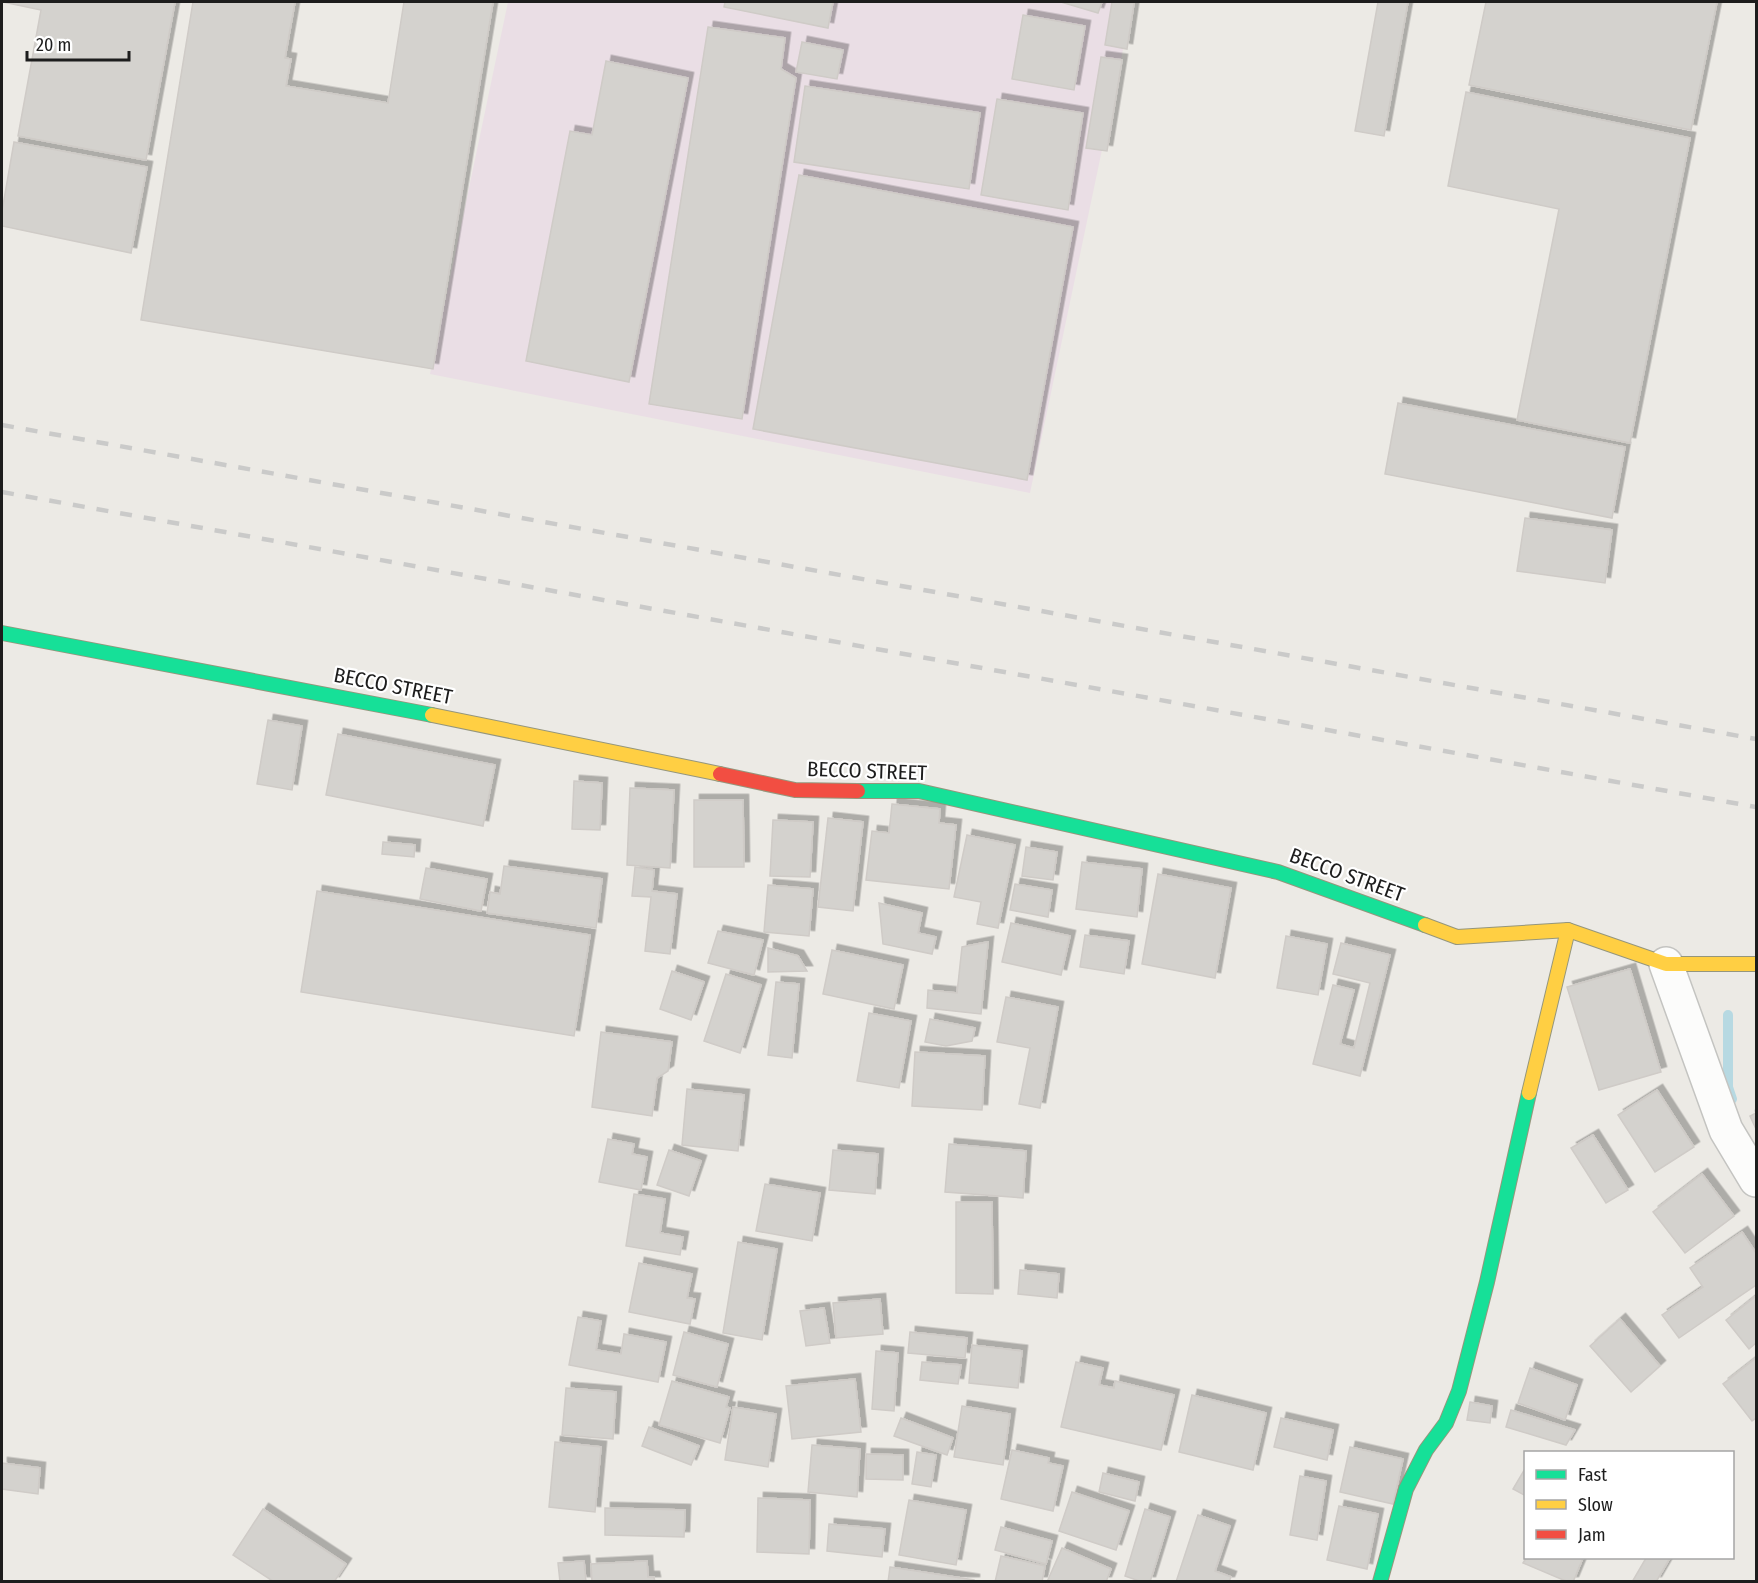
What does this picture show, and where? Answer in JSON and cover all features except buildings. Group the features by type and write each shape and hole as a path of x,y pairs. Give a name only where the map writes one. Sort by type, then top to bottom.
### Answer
{"street":[{"name":"BECCO STREET","path":"2,633 507,729 795,790 919,791 1278,872 1457,937 1568,930 1666,964 1756,964"},
{"path":"1380,1581 1406,1489 1426,1450 1446,1423 1459,1391 1487,1282 1523,1115 1568,930"},
{"path":"1666,964 1726,1130 1756,1180"}],"shaded area":[{"path":"508,2 1133,2 1030,493 430,374"}],"waterway":[{"path":"1728,1015 1728,1087 1732,1099"}],"railway":[{"path":"2,425 1756,739"},
{"path":"2,492 1756,807"}],"traffic: fast":[{"path":"2,633 432,715"},
{"path":"858,791 919,791 1278,872 1425,925"},
{"path":"1380,1582 1406,1489 1426,1450 1446,1423 1459,1391 1487,1282 1529,1093"}],"traffic: slow":[{"path":"432,715 720,774"},
{"path":"1425,925 1457,937 1568,930 1666,964 1756,964"},
{"path":"1529,1093 1568,930"}],"traffic: jam":[{"path":"720,774 795,790 858,791"}]}
